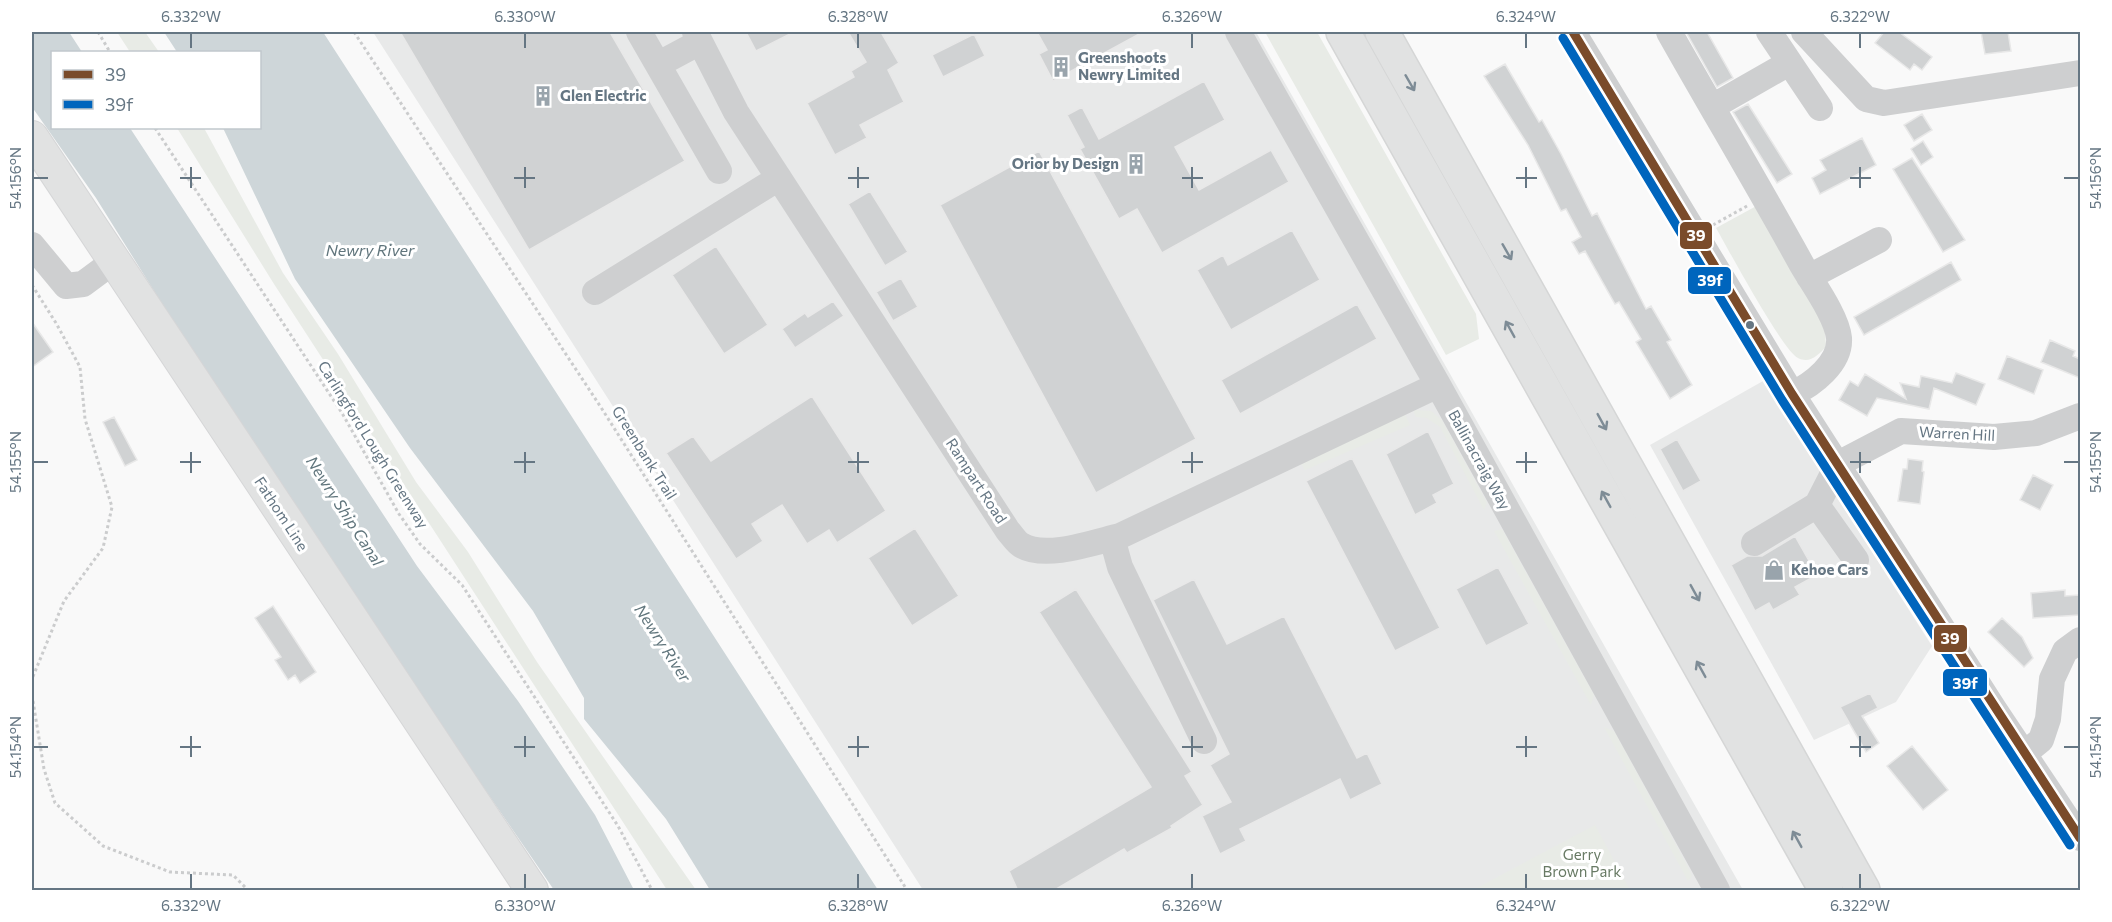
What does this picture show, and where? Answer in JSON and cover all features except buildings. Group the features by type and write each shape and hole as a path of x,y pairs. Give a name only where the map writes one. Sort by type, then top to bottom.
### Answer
{"highway":[{"path":"1343,32 1826,891"},
{"path":"1382,32 1863,891"}],"main road":[{"name":"Fathom Line","path":"32,137 532,891"}],"street":[{"path":"639,32 719,171"},
{"name":"Ballinacraig Way","path":"1239,32 1717,891"},
{"path":"1573,32 1792,394 1994,709 2080,838"},
{"path":"1669,32 1809,277 1839,337 1838,352 1830,366 1802,390 1792,394"},
{"path":"1769,32 1820,108"},
{"path":"1804,32 1866,99 1884,103 2080,73"},
{"path":"659,64 697,37"},
{"name":"Rampart Road","path":"697,37 736,112 1021,546 1040,550 1068,549 1112,538 1438,386"},
{"path":"1712,107 1789,63"},
{"path":"596,292 779,177"},
{"path":"1809,277 1879,240"},
{"path":"32,246 66,286 83,284 114,261"},
{"name":"Warren Hill","path":"1838,464 1901,431 1994,437 2036,433 2080,416"},
{"path":"1754,543 1817,505 1838,464"},
{"path":"1817,505 1856,560"},
{"path":"1112,538 1120,567 1204,741"},
{"path":"2025,753 2041,740 2048,718 2052,679 2066,651 2080,640"}],"path":[{"path":"98,32 109,51"},
{"name":"Greenbank Trail","path":"354,32 602,409 907,891"},
{"name":"Carlingford Lough Greenway","path":"156,129 342,413 379,483 399,514 420,544 462,585 618,826 652,891"},
{"path":"1706,230 1764,197"},
{"path":"32,285 80,367 85,419 112,507 103,548 64,601 32,679"},
{"path":"32,695 44,769 55,803 103,846 170,872 233,875 248,891"}],"shaded area":[{"path":"373,32 1256,32 1743,890 923,890"},
{"path":"1763,381 1932,646 1896,702 1814,740 1650,445"}],"green space":[{"path":"117,32 145,32 158,51 129,51"},
{"path":"1265,32 1317,32 1476,314 1479,339 1446,355"},
{"path":"1560,41 1568,41 1592,81 1586,86"},
{"path":"178,129 205,129 283,273 338,354 416,482 468,552 537,662 696,890 667,890 274,284"},
{"path":"1629,144 1664,202 1660,209 1621,146"},
{"path":"1760,204 1825,328 1826,347 1810,359 1798,358 1781,338 1716,228"},
{"path":"1680,237 1686,239 1719,293 1716,302 1682,247"},
{"path":"1413,410 1431,411 1442,420 1487,503 1484,510 1440,427 1427,418 1416,417"},
{"path":"1405,414 1410,425 1305,470 1300,462"},
{"path":"1502,529 1594,695 1591,705 1494,531"},
{"path":"1604,727 1614,731 1688,867 1692,876 1688,881"},
{"name":"Gerry Brown Park","path":"1595,825 1630,890 1473,890"}],"water":[{"name":"Newry Ship Canal","path":"32,32 69,32 81,51 51,51 51,129 131,129 417,566 518,701 595,815 634,890 554,890 267,472 96,198 32,107"},
{"name":"Newry River","path":"164,32 323,32 878,890 710,890 666,819 584,719 584,698 533,611 410,448 295,279 223,129 261,129 261,51 176,51"}],"transit line":[{"name":"39","path":"1573,32 1792,394 2080,838"},
{"name":"39f","path":"1563,38 1782,400 2070,845"}],"place":[{"name":"Greenshoots Newry Limited","path":"1061,67"},
{"name":"Glen Electric","path":"543,96"},
{"name":"Orior by Design","path":"1136,164"},
{"name":"Kehoe Cars","path":"1774,570"}]}
